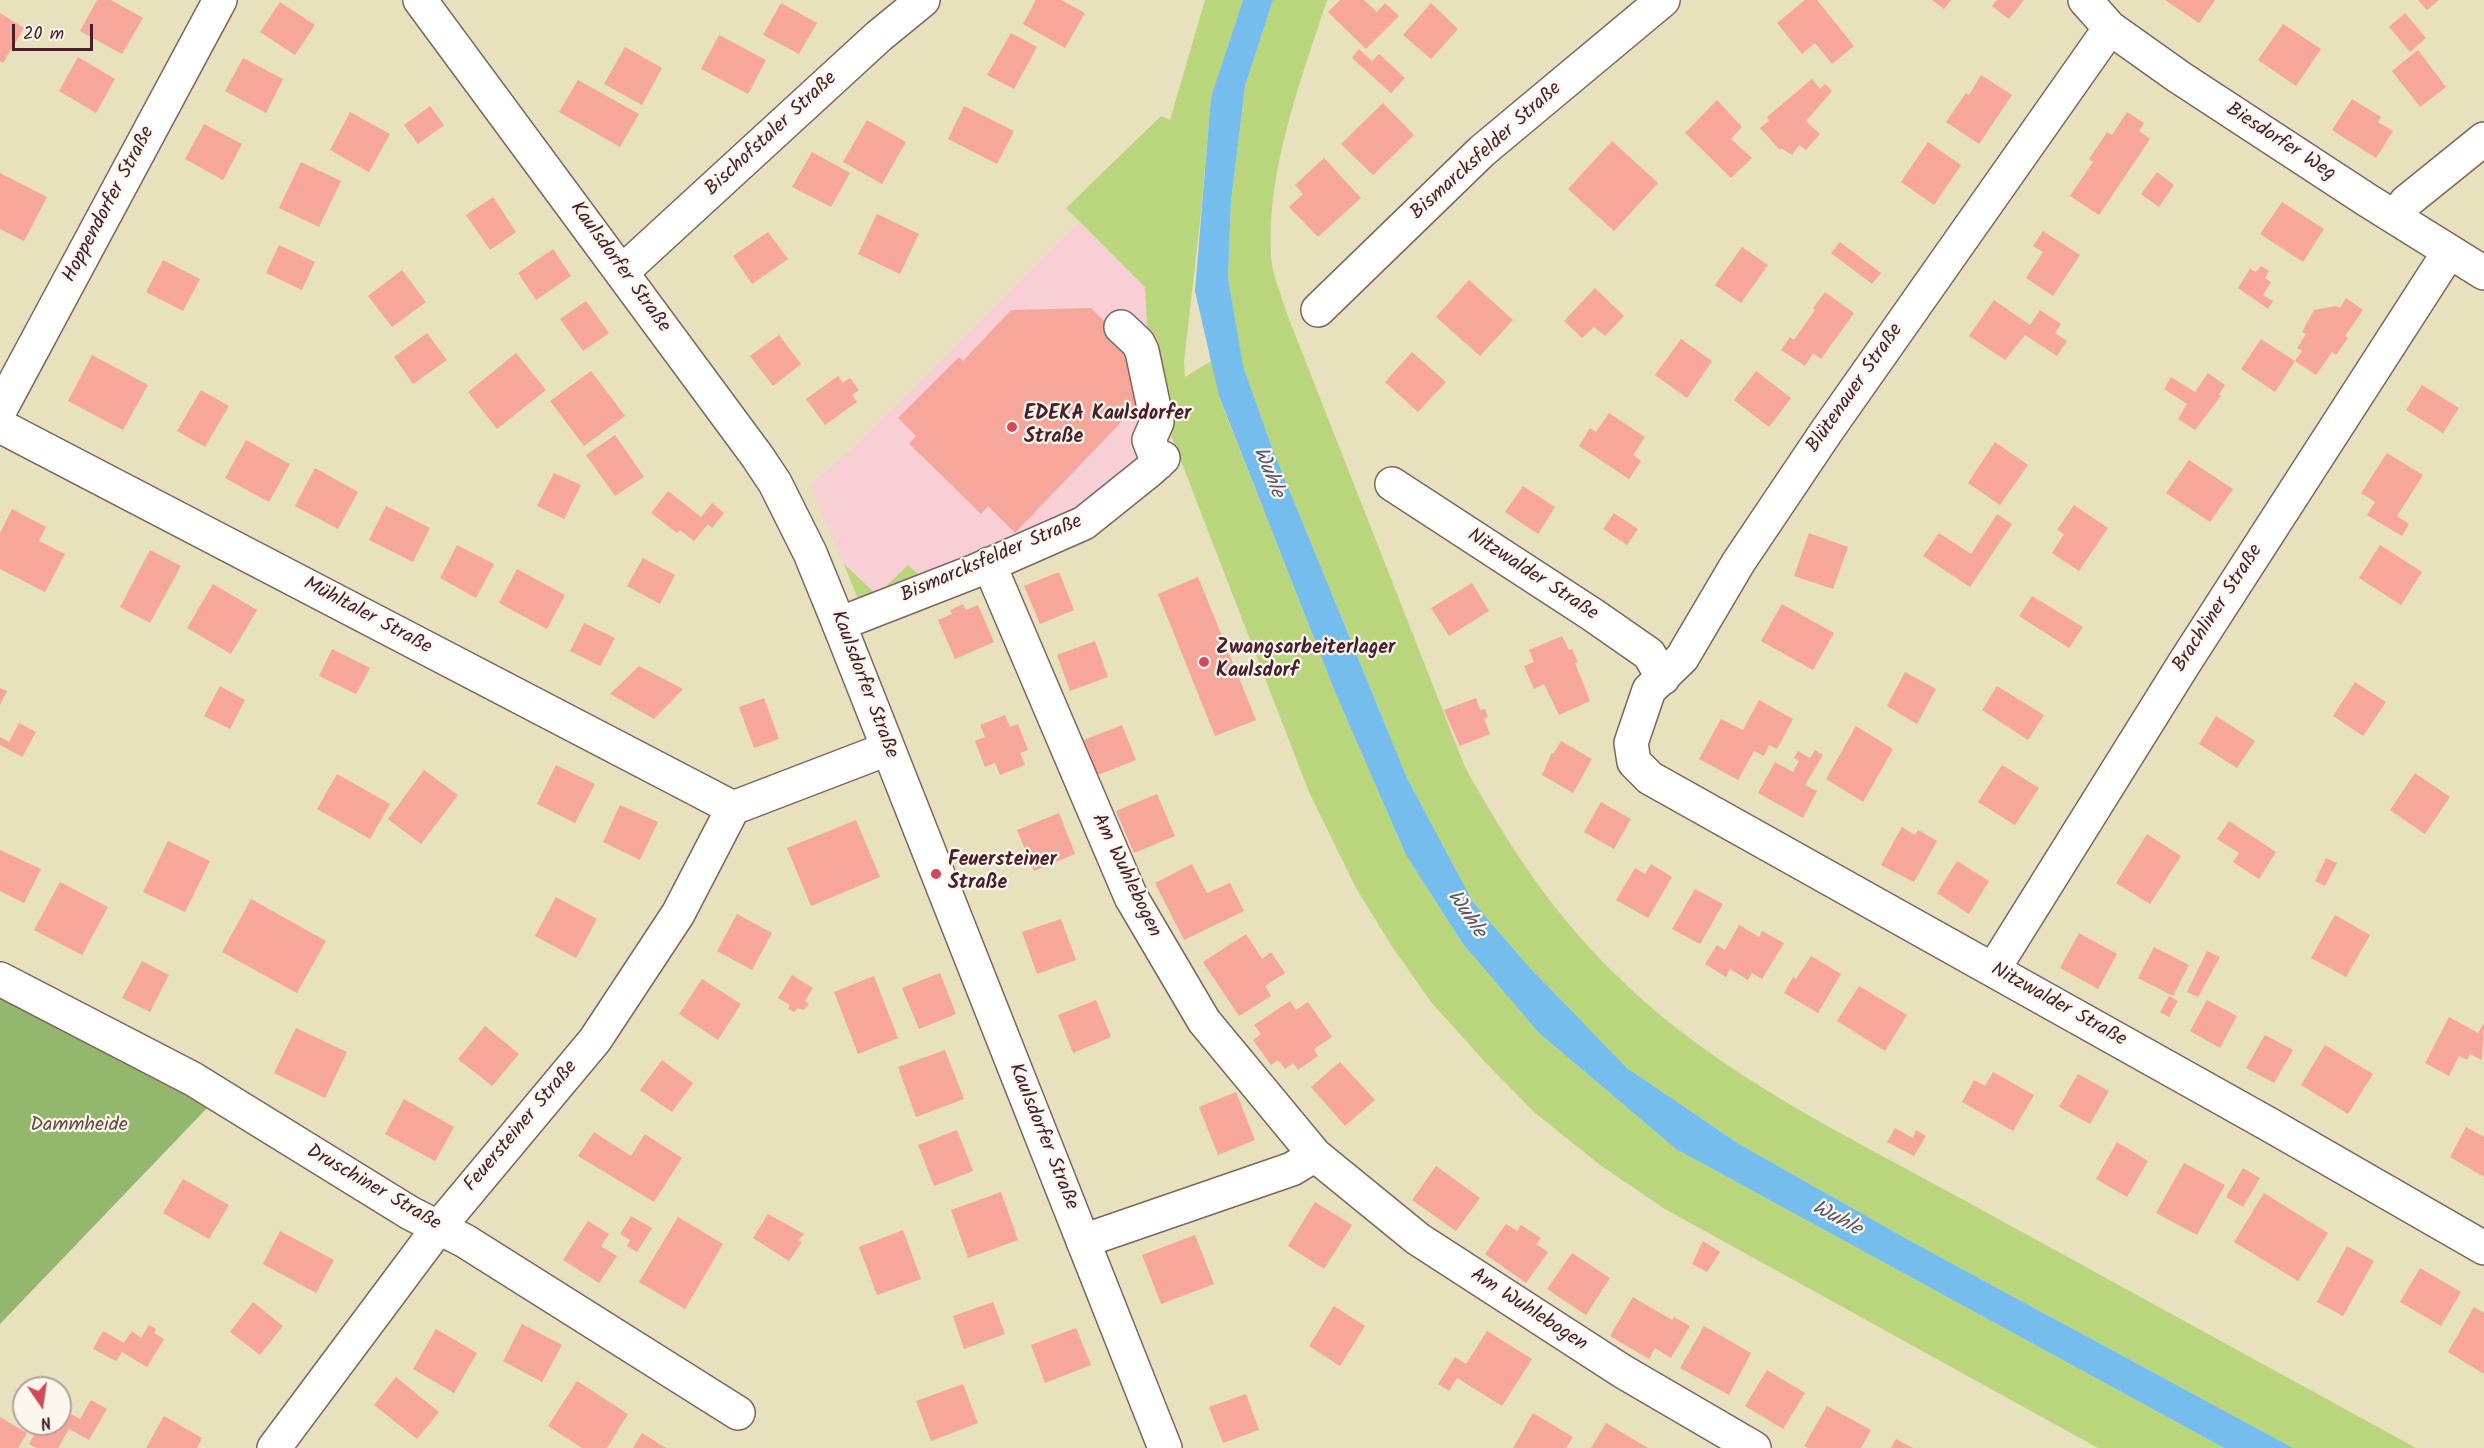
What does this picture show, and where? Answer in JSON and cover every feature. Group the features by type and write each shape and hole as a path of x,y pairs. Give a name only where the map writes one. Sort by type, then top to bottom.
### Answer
{"street":[{"name":"Hoppendorfer Straße","path":"0,410 220,0"},
{"name":"Kaulsdorfer Straße","path":"420,0 775,483 810,554 839,624 1165,1448"},
{"name":"Bischofstaler Straße","path":"622,272 879,36 923,0"},
{"name":"Bismarcksfelder Straße","path":"1318,310 1482,151 1663,0"},
{"name":"Biesdorfer Weg","path":"2085,0 2110,28 2179,77 2484,273"},
{"name":"Blütenauer Straße","path":"1634,762 1631,743 1649,690 1682,658 1738,563 1815,448 2110,28"},
{"path":"2396,218 2406,202 2484,140"},
{"name":"Brachliner Straße","path":"1994,970 2176,676 2448,252"},
{"name":"Bismarcksfelder Straße","path":"839,624 1084,523 1160,460 1149,440 1157,422 1142,351 1138,343 1121,327"},
{"name":"Mühltaler Straße","path":"0,426 733,808"},
{"name":"Nitzwalder Straße","path":"1392,484 1649,654 1663,678"},
{"name":"Am Wuhlebogen","path":"989,564 1131,897 1204,1021 1315,1155 1418,1239 1622,1371 1754,1448"},
{"path":"733,808 887,749"},
{"name":"Nitzwalder Straße","path":"1634,762 1650,778 2484,1248"},
{"name":"Feuersteiner Straße","path":"274,1448 439,1227 595,1040 678,914 733,808"},
{"name":"Druschiner Straße","path":"0,979 193,1079 410,1213 465,1240 738,1413"},
{"path":"1083,1241 1292,1169 1315,1155"}],"shaded area":[{"path":"1079,222 1145,287 1148,341 1162,445 1101,500 859,602 810,485 851,450"}],"green space":[{"path":"1205,0 1243,0 1211,97 1201,213 1184,362 1185,377 1239,344 1228,277 1231,201 1245,86 1273,0 1327,0 1287,126 1280,159 1271,224 1273,271 1287,314 1465,767 1532,876 1570,926 1615,974 1653,1009 1693,1041 1779,1098 2416,1448 2293,1448 1914,1243 1739,1144 1627,1068 1530,968 1473,902 1407,778 1271,445 1243,366 1219,397 1335,692 1406,855 1463,944 1539,1033 1676,1149 2224,1448 2098,1448 1665,1209 1600,1165 1534,1112 1431,1002 1391,945 1356,888 1309,792 1162,412 1148,341 1145,287 1066,208 1161,116 1170,120"},
{"path":"844,564 877,595 908,565 922,578 859,602"},
{"name":"Dammheide","path":"0,996 208,1107 0,1324"}],"water":[{"name":"Wuhle","path":"1243,0 1273,0 1245,86 1231,201 1228,277 1243,366 1271,445 1407,778 1473,902 1530,968 1627,1068 1739,1144 1914,1243 2293,1448 2224,1448 1676,1149 1539,1033 1463,944 1406,855 1335,692 1219,396 1195,291 1211,97"}],"building":[{"path":"97,0 111,0 143,18 122,54 80,31"},
{"path":"1036,0 1061,0 1085,13 1065,48 1023,24"},
{"path":"1340,0 1364,0 1377,12 1385,3 1399,16 1366,49 1328,12"},
{"path":"1805,0 1817,0 1854,46 1832,64 1815,43 1802,54 1777,23"},
{"path":"1932,0 1951,0 1944,9"},
{"path":"1997,0 2024,0 2009,19 1992,6"},
{"path":"2165,0 2215,0 2199,23"},
{"path":"2418,0 2439,0 2427,10"},
{"path":"280,2 315,25 295,55 260,32"},
{"path":"781,3 817,23 799,54 763,35"},
{"path":"1431,3 1458,29 1431,59 1403,35"},
{"path":"0,13 24,28 3,63 0,61"},
{"path":"2405,13 2426,38 2410,52 2389,27"},
{"path":"2283,24 2321,49 2296,86 2258,60"},
{"path":"1011,33 1037,47 1014,89 987,75"},
{"path":"719,35 766,60 748,94 701,69"},
{"path":"625,47 662,68 642,105 604,84"},
{"path":"1359,49 1372,61 1379,54 1405,78 1391,93 1352,58"},
{"path":"2418,50 2446,87 2420,107 2392,71"},
{"path":"78,57 115,79 96,113 59,91"},
{"path":"243,58 283,79 266,113 225,91"},
{"path":"1981,75 2012,95 1979,144 1946,122 1966,93 1969,95"},
{"path":"1812,79 1820,89 1825,84 1832,91 1806,121 1820,134 1806,150 1799,145 1792,155 1781,148 1780,150 1760,128 1769,121 1767,117"},
{"path":"578,80 639,114 620,147 559,112"},
{"path":"2352,99 2381,117 2378,122 2393,131 2376,158 2332,130"},
{"path":"1717,100 1742,127 1731,139 1752,158 1731,178 1685,133"},
{"path":"1383,103 1414,135 1373,175 1341,144"},
{"path":"430,106 444,125 418,144 404,125"},
{"path":"964,106 1014,131 997,164 948,139"},
{"path":"350,112 390,134 369,172 330,150"},
{"path":"2127,112 2144,123 2139,131 2150,139 2099,215 2070,196 2093,162 2089,159 2107,132 2112,135"},
{"path":"867,120 906,142 882,184 843,162"},
{"path":"204,124 242,144 223,180 185,159"},
{"path":"1612,141 1658,183 1614,231 1568,189"},
{"path":"1928,142 1961,165 1934,205 1901,182"},
{"path":"812,152 850,173 831,207 792,187"},
{"path":"1324,158 1361,198 1318,237 1289,207 1303,194 1295,185"},
{"path":"301,162 341,181 319,227 279,208"},
{"path":"2157,172 2174,185 2159,207 2141,194"},
{"path":"0,173 47,197 24,241 0,229"},
{"path":"493,197 516,232 490,250 466,215"},
{"path":"2282,202 2324,229 2303,262 2260,234"},
{"path":"877,214 919,234 900,274 858,254"},
{"path":"2043,231 2080,255 2053,296 2026,278 2043,252 2033,246"},
{"path":"768,232 788,259 752,284 733,256"},
{"path":"1840,242 1881,273 1872,284 1831,253"},
{"path":"279,245 315,262 302,290 266,273"},
{"path":"1742,247 1768,265 1741,303 1715,285"},
{"path":"553,249 571,276 536,300 518,273"},
{"path":"163,260 200,279 183,311 146,292"},
{"path":"2261,266 2269,271 2265,278 2271,282 2263,295 2273,301 2268,309 2238,288 2250,269 2256,272"},
{"path":"402,270 426,302 392,327 368,296"},
{"path":"1469,280 1513,320 1480,356 1436,317"},
{"path":"1595,288 1624,316 1605,336 1594,327 1582,338 1564,321"},
{"path":"1825,292 1854,313 1821,359 1813,353 1805,366 1781,350 1790,337 1794,340"},
{"path":"2346,298 2363,310 2345,336 2348,338 2336,355 2332,352 2316,375 2295,361 2302,351 2297,348 2306,334 2302,332 2314,310 2336,306 2340,308"},
{"path":"1994,300 2030,325 2040,310 2061,324 2055,333 2067,341 2057,356 2025,335 2005,360 1969,336"},
{"path":"586,301 609,333 583,351 560,319"},
{"name":"EDEKA Kaulsdorfer Straße","path":"1091,308 1136,352 1146,396 1015,533 988,506 981,514 909,444 916,436 898,418 959,357 963,361 1011,310"},
{"path":"427,333 447,360 413,384 394,357"},
{"path":"779,335 801,364 773,386 750,356"},
{"path":"1681,339 1712,361 1687,398 1655,375"},
{"path":"2261,339 2295,361 2275,392 2241,369"},
{"path":"1412,352 1446,382 1418,412 1385,382"},
{"path":"516,353 546,390 497,429 468,392"},
{"path":"92,355 148,385 123,430 68,401"},
{"path":"591,371 625,416 584,446 550,401"},
{"path":"1756,371 1791,398 1769,427 1734,400"},
{"path":"2208,373 2225,385 2219,394 2221,396 2195,430 2178,419 2187,404 2164,389 2171,377 2195,392"},
{"path":"838,376 843,383 850,378 859,390 852,395 857,402 825,425 806,399"},
{"path":"2422,385 2459,408 2443,433 2406,410"},
{"path":"201,390 229,406 205,447 177,431"},
{"path":"1609,413 1645,437 1633,455 1641,461 1629,479 1579,446 1590,428 1596,432"},
{"path":"615,435 644,477 615,496 586,455"},
{"path":"246,440 290,464 269,502 225,478"},
{"path":"1995,442 2028,465 2000,505 1968,483"},
{"path":"2387,453 2423,475 2397,516 2409,524 2402,536 2367,515 2375,502 2361,493"},
{"path":"2189,460 2233,489 2210,522 2166,493"},
{"path":"315,468 358,492 338,529 295,506"},
{"path":"554,473 581,485 564,519 537,506"},
{"path":"1523,486 1555,507 1538,534 1505,512"},
{"path":"668,491 701,517 712,503 724,513 712,528 708,524 694,541 680,530 677,533 651,513"},
{"path":"2074,505 2108,528 2079,571 2052,553 2064,534 2057,530"},
{"path":"386,506 430,528 413,562 369,540"},
{"path":"12,509 46,527 39,541 65,554 45,592 0,569 0,533"},
{"path":"1614,513 1638,529 1627,545 1603,529"},
{"path":"1997,514 2012,524 1970,587 1923,556 1939,533 1971,554"},
{"path":"1809,533 1848,547 1833,589 1794,576"},
{"path":"457,545 494,564 476,598 440,578"},
{"path":"2380,545 2422,572 2401,605 2359,578"},
{"path":"150,550 181,566 150,623 120,607"},
{"path":"643,558 675,575 660,604 627,586"},
{"path":"517,569 565,595 547,629 499,603"},
{"path":"1059,572 1074,610 1040,624 1024,586"},
{"path":"1198,577 1256,720 1215,736 1158,594"},
{"path":"1472,583 1489,611 1449,636 1431,608"},
{"path":"213,584 257,610 231,654 187,628"},
{"path":"2032,596 2083,627 2069,648 2019,616"},
{"path":"963,604 966,610 978,605 994,642 955,659 938,620 952,614 950,610"},
{"path":"1782,604 1834,633 1813,670 1761,641"},
{"path":"584,623 615,638 600,666 570,651"},
{"path":"1562,636 1578,662 1575,663 1590,701 1559,715 1544,684 1534,689 1524,666 1534,662 1529,650"},
{"path":"1095,641 1108,677 1070,691 1057,655"},
{"path":"332,649 370,668 356,694 319,676"},
{"path":"639,666 683,689 654,719 610,694"},
{"path":"1905,672 1936,689 1917,724 1887,706"},
{"path":"2355,682 2386,702 2363,736 2333,716"},
{"path":"220,686 245,700 230,729 204,716"},
{"path":"1997,686 2044,715 2028,740 1982,710"},
{"path":"0,688 7,691 0,705"},
{"path":"764,698 779,739 754,748 739,707"},
{"path":"1476,698 1480,710 1485,709 1488,717 1484,719 1490,734 1460,746 1444,710"},
{"path":"1759,700 1793,719 1777,749 1769,745 1764,756 1754,751 1738,780 1699,759 1721,719 1743,730"},
{"path":"1005,715 1010,727 1018,724 1028,750 1020,753 1025,765 1000,775 995,763 985,767 975,741 985,737 980,725"},
{"path":"2216,716 2255,741 2237,768 2199,744"},
{"path":"19,723 36,732 22,757 0,745 0,737 9,742"},
{"path":"1122,725 1136,760 1098,775 1084,740"},
{"path":"1856,726 1893,749 1863,802 1826,779"},
{"path":"1561,741 1592,759 1573,793 1542,775 1551,754"},
{"path":"1815,750 1823,755 1805,785 1817,791 1803,818 1758,793 1775,762 1793,772 1799,761 1794,758 1798,751 1810,758"},
{"path":"556,765 595,784 575,823 537,804"},
{"path":"2002,765 2039,788 2015,825 1978,802"},
{"path":"424,770 458,795 421,844 388,819"},
{"path":"2415,773 2450,797 2425,834 2390,810"},
{"path":"337,774 390,804 370,839 317,809"},
{"path":"1157,794 1175,836 1134,853 1116,811"},
{"path":"1601,802 1631,819 1614,849 1584,832"},
{"path":"620,805 658,822 640,860 603,842"},
{"path":"1059,813 1075,854 1034,871 1017,830"},
{"path":"856,820 880,877 811,906 787,848"},
{"path":"2229,821 2276,852 2259,879 2233,862 2239,853 2217,839"},
{"path":"1902,827 1915,835 1918,830 1937,841 1914,882 1881,865"},
{"path":"2147,834 2181,856 2150,904 2116,883"},
{"path":"168,841 210,861 185,912 143,892"},
{"path":"0,850 41,869 24,903 0,891"},
{"path":"2326,858 2337,863 2325,886 2315,881"},
{"path":"1957,861 1989,881 1969,914 1937,893"},
{"path":"1192,864 1207,893 1230,883 1244,911 1184,940 1155,883"},
{"path":"1651,864 1672,877 1648,918 1616,900 1635,868 1645,874"},
{"path":"60,882 108,907 82,955 34,930"},
{"path":"1695,889 1723,904 1700,944 1672,929"},
{"path":"556,897 597,919 576,958 535,936"},
{"path":"251,899 326,941 297,993 222,952"},
{"path":"737,914 772,933 752,970 717,951"},
{"path":"2335,915 2370,935 2346,977 2311,958"},
{"path":"1061,919 1076,960 1037,974 1022,932"},
{"path":"1739,925 1759,937 1762,931 1784,943 1762,979 1752,973 1748,980 1730,969 1726,977 1705,964 1717,945 1725,950"},
{"path":"2079,933 2117,954 2098,989 2060,968"},
{"path":"1246,934 1262,959 1271,952 1285,973 1265,986 1271,996 1239,1016 1203,962"},
{"path":"2154,947 2189,965 2173,996 2138,978"},
{"path":"2207,951 2220,957 2198,997 2187,992"},
{"path":"1811,956 1841,974 1818,1013 1784,993 1793,977 1796,979"},
{"path":"142,961 169,975 150,1012 122,998"},
{"path":"940,973 956,1014 919,1029 902,988"},
{"path":"792,975 813,988 805,1001 809,1004 804,1010 797,1008 795,1012 788,1009 790,1005 778,998"},
{"path":"874,976 898,1038 858,1054 834,992"},
{"path":"702,979 741,1004 718,1040 679,1014"},
{"path":"1859,986 1907,1015 1885,1051 1837,1021"},
{"path":"2169,996 2178,1001 2169,1017 2160,1012"},
{"path":"1096,1000 1111,1037 1073,1053 1058,1015"},
{"path":"2207,1000 2237,1016 2220,1048 2190,1031"},
{"path":"1290,1001 1296,1010 1308,1002 1332,1037 1314,1049 1318,1056 1298,1070 1293,1063 1285,1069 1278,1060 1271,1065 1253,1040 1261,1034 1254,1025"},
{"path":"2449,1017 2478,1033 2484,1023 2482,1060 2470,1054 2467,1060 2459,1056 2449,1076 2425,1063"},
{"path":"485,1026 519,1054 492,1086 458,1059"},
{"path":"296,1028 347,1052 325,1098 274,1073"},
{"path":"2265,1035 2293,1050 2274,1083 2246,1068"},
{"path":"2325,1045 2373,1074 2348,1114 2301,1085"},
{"path":"945,1050 964,1099 916,1117 898,1067"},
{"path":"662,1060 693,1083 672,1112 640,1090"},
{"path":"1340,1062 1375,1100 1345,1126 1311,1087"},
{"path":"1993,1072 2034,1095 2013,1131 1962,1102 1974,1080 1985,1086"},
{"path":"2078,1074 2109,1091 2090,1124 2059,1107"},
{"path":"1236,1092 1255,1140 1218,1155 1199,1107"},
{"path":"404,1099 454,1127 435,1161 385,1134"},
{"path":"2466,1127 2484,1137 2484,1177 2450,1157"},
{"path":"1895,1128 1913,1138 1916,1130 1926,1136 1914,1156 1887,1142"},
{"path":"957,1130 973,1171 934,1186 918,1145"},
{"path":"594,1132 631,1156 645,1134 682,1158 654,1202 578,1156"},
{"path":"2117,1142 2148,1161 2127,1197 2096,1179"},
{"path":"2184,1163 2225,1185 2197,1235 2156,1213"},
{"path":"1436,1166 1480,1198 1456,1231 1412,1200"},
{"path":"2243,1168 2260,1178 2243,1207 2226,1197"},
{"path":"183,1179 229,1205 209,1239 163,1213"},
{"path":"1001,1192 1018,1240 968,1258 951,1210"},
{"path":"2264,1193 2328,1233 2298,1281 2234,1242"},
{"path":"1315,1202 1352,1225 1324,1269 1288,1246"},
{"path":"768,1214 804,1234 798,1241 802,1242 789,1261 753,1238"},
{"path":"631,1216 652,1228 637,1252 627,1246 630,1240 620,1234"},
{"path":"678,1217 723,1244 685,1309 639,1282"},
{"path":"588,1221 609,1234 601,1246 617,1256 599,1283 563,1260"},
{"path":"1506,1224 1517,1231 1521,1225 1541,1238 1536,1244 1548,1252 1526,1283 1485,1254"},
{"path":"903,1230 921,1279 877,1295 859,1247"},
{"path":"280,1231 334,1260 316,1293 263,1264"},
{"path":"1195,1235 1214,1284 1161,1304 1142,1255"},
{"path":"1703,1241 1720,1252 1707,1272 1692,1264"},
{"path":"2347,1246 2374,1261 2343,1316 2317,1302"},
{"path":"1572,1253 1610,1278 1586,1315 1547,1289"},
{"path":"2420,1268 2461,1292 2441,1326 2400,1302"},
{"path":"1633,1297 1672,1320 1674,1317 1690,1326 1671,1358 1655,1348 1649,1359 1610,1336"},
{"path":"253,1302 283,1326 260,1355 230,1332"},
{"path":"993,1302 1005,1334 964,1349 953,1316"},
{"path":"1334,1306 1365,1326 1340,1366 1309,1346"},
{"path":"2474,1307 2484,1313 2484,1374 2448,1352"},
{"path":"522,1324 562,1345 542,1382 503,1361"},
{"path":"149,1325 156,1329 154,1333 164,1339 147,1367 122,1352 116,1361 93,1349 103,1331 124,1343 132,1331 141,1338"},
{"path":"1704,1326 1751,1353 1729,1395 1680,1368"},
{"path":"1076,1328 1091,1365 1045,1383 1031,1345"},
{"path":"436,1329 477,1353 454,1393 413,1369"},
{"path":"1487,1331 1532,1359 1502,1406 1457,1378 1449,1391 1438,1384 1455,1357 1466,1364"},
{"path":"1767,1370 1805,1393 1783,1429 1745,1406"},
{"path":"396,1377 439,1412 417,1439 374,1405"},
{"path":"577,1381 628,1414 607,1448 582,1448 548,1426"},
{"path":"963,1384 978,1423 931,1441 916,1401"},
{"path":"1246,1394 1259,1430 1223,1443 1209,1407"},
{"path":"91,1400 107,1409 89,1440 72,1431 72,1414 80,1419"},
{"path":"1827,1406 1871,1430 1861,1448 1808,1448 1804,1446"},
{"path":"1533,1413 1573,1437 1566,1448 1513,1448"},
{"path":"164,1416 202,1438 197,1448 146,1448"},
{"path":"0,1417 12,1424 12,1436 25,1436 18,1448 0,1448"},
{"path":"1606,1423 1648,1448 1591,1448"},
{"path":"642,1433 666,1448 633,1448"},
{"path":"33,1436 65,1436 58,1448 36,1448 29,1444"},
{"path":"1896,1439 1913,1448 1891,1448"}],"place":[{"name":"EDEKA Kaulsdorfer Straße","path":"1012,427"},
{"name":"Zwangsarbeiterlager Kaulsdorf","path":"1204,662"},
{"name":"Feuersteiner Straße","path":"936,874"}]}
